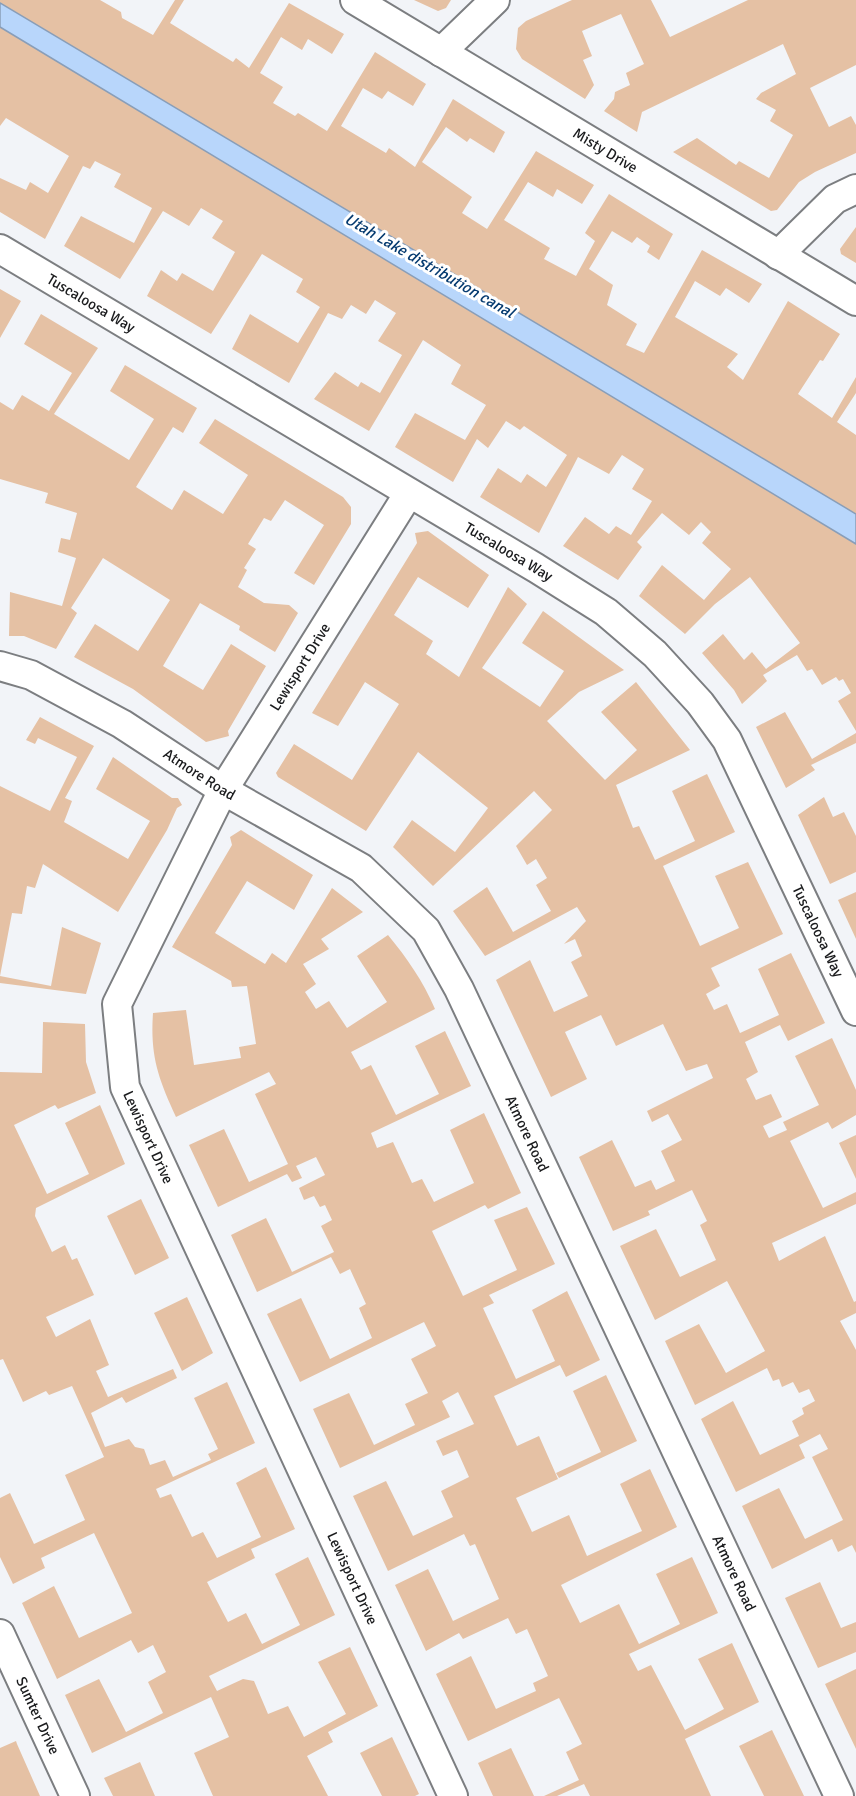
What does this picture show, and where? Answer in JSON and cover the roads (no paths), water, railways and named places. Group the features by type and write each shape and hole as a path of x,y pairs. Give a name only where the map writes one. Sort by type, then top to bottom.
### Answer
{"street":[{"name":"Misty Drive","path":"355,0 856,301"},
{"path":"441,52 495,0"},
{"path":"778,255 835,199 856,189"},
{"name":"Tuscaloosa Way","path":"0,249 606,612 672,670 732,748 856,1011"},
{"name":"Lewisport Drive","path":"409,493 223,790 117,1004 125,1087 453,1796"},
{"name":"Atmore Road","path":"0,666 31,675 122,724 223,790 361,868 426,930 461,993 840,1796"},
{"name":"Sumter Drive","path":"0,1634 75,1796"}],"water":[{"name":"Utah Lake distribution canal","path":"0,3 856,514 856,544 0,27"}]}
